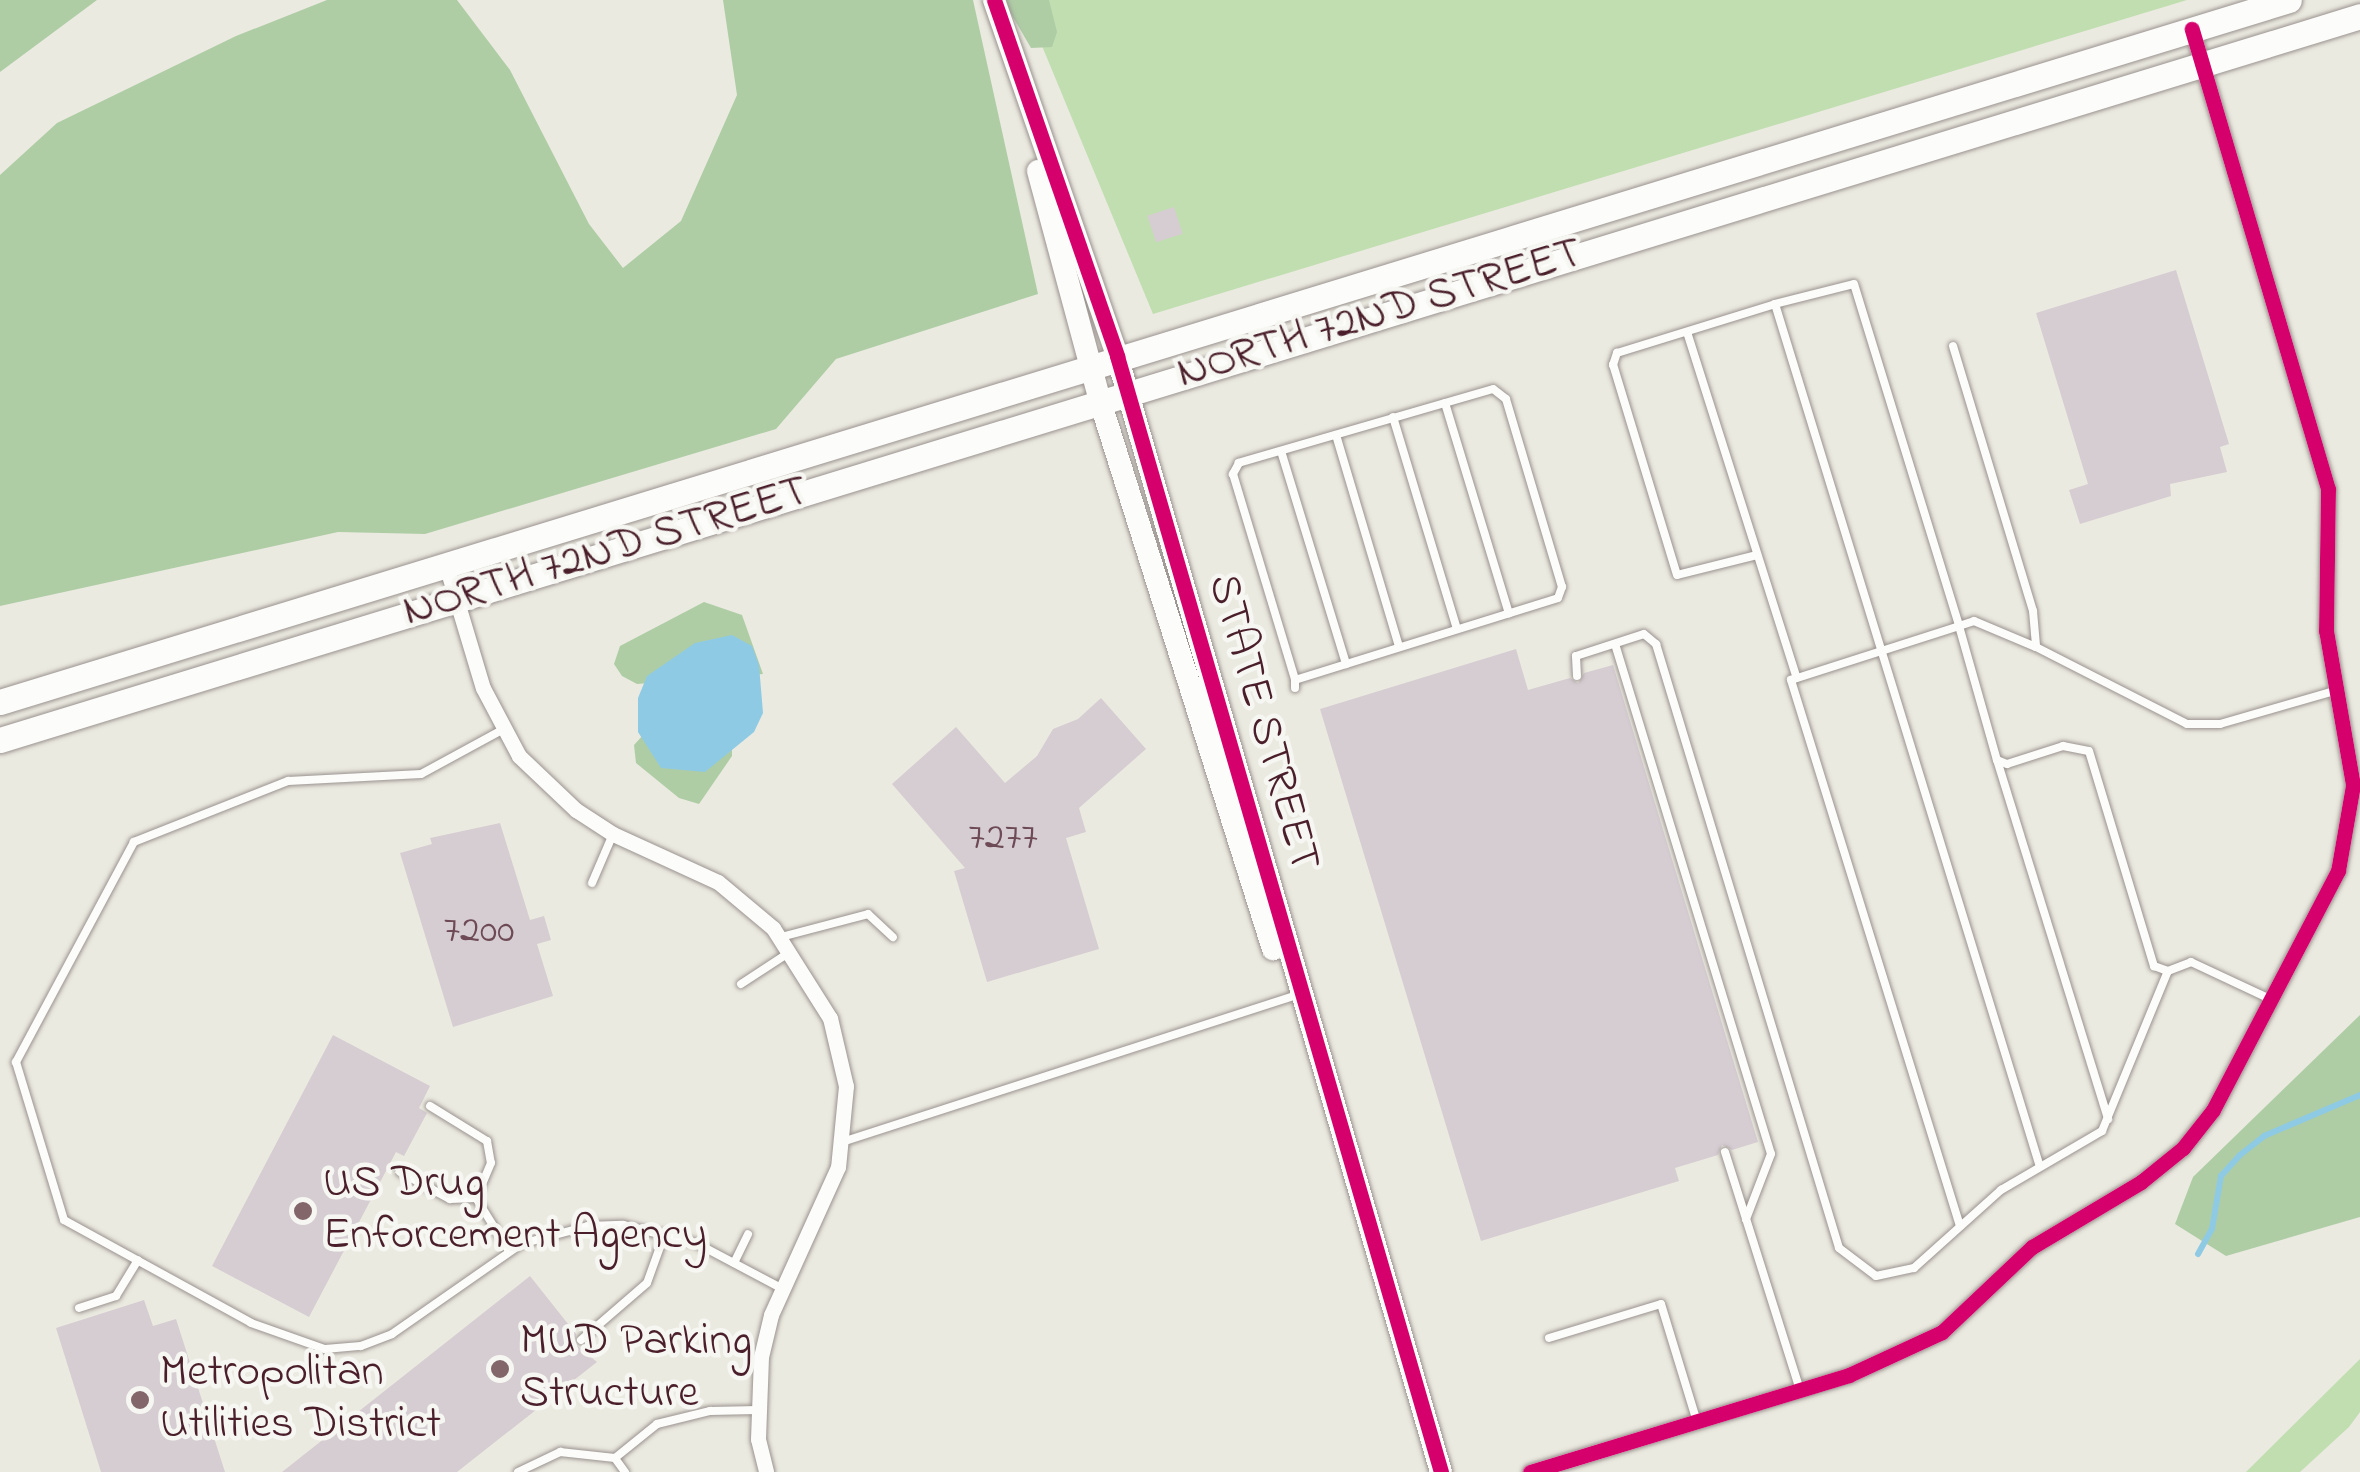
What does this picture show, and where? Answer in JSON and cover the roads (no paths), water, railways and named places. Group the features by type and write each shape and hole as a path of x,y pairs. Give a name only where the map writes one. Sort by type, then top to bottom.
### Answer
{"main road":[{"name":"NORTH 72ND STREET","path":"0,702 1117,356 2290,0"},
{"name":"NORTH 72ND STREET","path":"0,740 2360,16"}],"street":[{"name":"STATE STREET","path":"994,0 1018,80 1089,365 1257,904 1298,996"},
{"path":"1530,1472 1800,1390 1924,1343 2058,1228 2164,1165 2212,1110 2338,871 2354,785 2326,617 2328,489 2192,30"},
{"name":"STATE STREET","path":"1018,80 1117,356 1298,996 1441,1472"},
{"path":"446,564 502,730 546,785 613,834 718,882 781,937 830,1018 846,1086 842,1142 828,1199 783,1289 761,1357 756,1410 766,1472"}],"lane":[{"path":"1757,556 1677,575 1613,365 1617,353 1854,284 2108,1121"},
{"path":"1775,304 2039,1164"},
{"path":"1687,332 1796,676 1960,1226"},
{"path":"1953,346 2033,610 2036,647"},
{"path":"1493,389 1506,400 1562,587 1558,598 1346,664 1295,684 1233,474 1239,463 1445,403 1493,389"},
{"path":"1445,403 1509,613"},
{"path":"1393,417 1457,630"},
{"path":"1336,434 1400,648"},
{"path":"1281,451 1346,664"},
{"path":"1796,676 1974,621 2036,647 2187,724 2220,724 2338,690"},
{"path":"1577,676 1576,656 1644,634 1656,644 1839,1248 1876,1276 1914,1268 2039,1164 2108,1121 2168,971"},
{"path":"1616,644 1771,1154 1746,1219"},
{"path":"502,730 421,774 288,780 134,842 16,1062 64,1220 264,1329 325,1349 392,1334 510,1251 588,1226 665,1233 783,1289"},
{"path":"1997,760 2006,764 2063,746 2088,751 2154,966 2168,971 2191,962 2270,999"},
{"path":"592,882 613,834"},
{"path":"781,937 868,914 893,937"},
{"path":"741,984 792,951"},
{"path":"842,1142 1298,996"},
{"path":"430,1106 486,1140 491,1162 476,1198"},
{"path":"1725,1152 1800,1390"},
{"path":"400,1172 450,1199 476,1198"},
{"path":"476,1198 510,1251"},
{"path":"580,1340 647,1284 665,1233"},
{"path":"734,1263 748,1234"},
{"path":"79,1308 116,1296 138,1260"},
{"path":"1549,1338 1661,1304 1697,1422"},
{"path":"518,1472 560,1452 614,1458 672,1418 756,1410"},
{"path":"614,1458 626,1472"}],"water":[{"path":"732,635 752,646 759,665 763,713 754,732 705,772 661,768 638,732 638,698 647,676 695,643"}],"waterway":[{"path":"2198,1254 2212,1229 2221,1176 2240,1155 2264,1136 2360,1095"}],"place":[{"name":"US Drug Enforcement Agency","path":"303,1211"},
{"name":"MUD Parking Structure","path":"500,1369"},
{"name":"Metropolitan Utilities District","path":"140,1400"}]}
